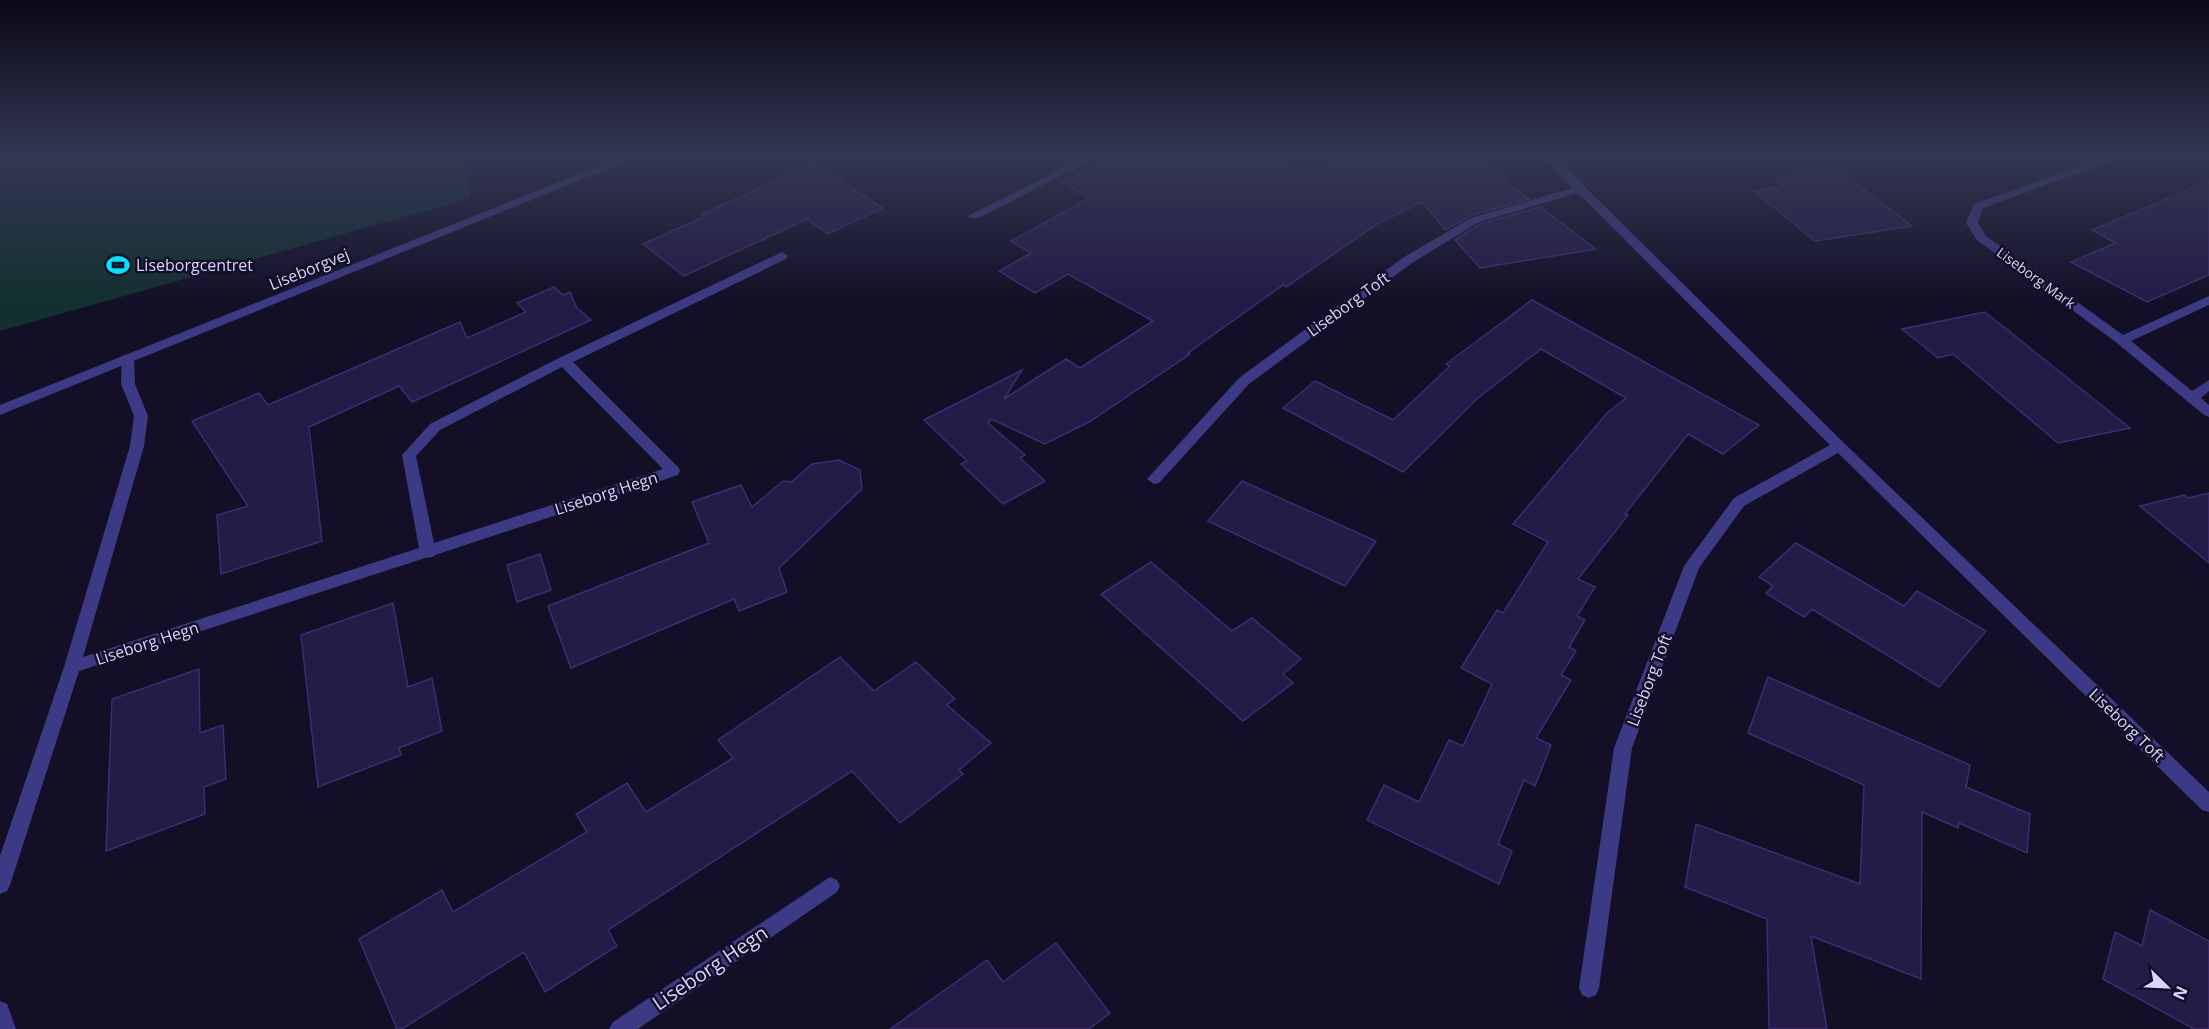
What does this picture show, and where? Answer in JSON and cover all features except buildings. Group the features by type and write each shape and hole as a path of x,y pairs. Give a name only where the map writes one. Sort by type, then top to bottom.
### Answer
{"street":[{"name":"Liseborgvej","path":"0,410 510,206"},
{"path":"975,216 995,206"},
{"name":"Liseborg Toft","path":"1154,479 1244,381 1408,260 1475,219 1520,206"},
{"name":"Liseborg Toft","path":"1597,206 1839,446 2209,804"},
{"name":"Liseborg Mark","path":"1978,206 1972,222 1981,238 2122,340 2209,412"},
{"path":"428,553 409,455 435,427 564,361 782,256"},
{"path":"2122,340 2209,300"},
{"name":"Liseborg Hegn","path":"0,885 72,667 137,446 141,416 128,384 127,359"},
{"name":"Liseborg Hegn","path":"72,667 428,553 673,471 564,361"},
{"path":"2192,398 2209,384"},
{"name":"Liseborg Toft","path":"1589,988 1623,748 1692,566 1739,502 1839,446"},
{"name":"Liseborg Hegn","path":"620,1029 830,886"},
{"path":"0,1011 5,1029"}],"green space":[{"path":"0,206 443,206 0,331"}],"place":[{"name":"Liseborgcentret","path":"118,265"}]}
